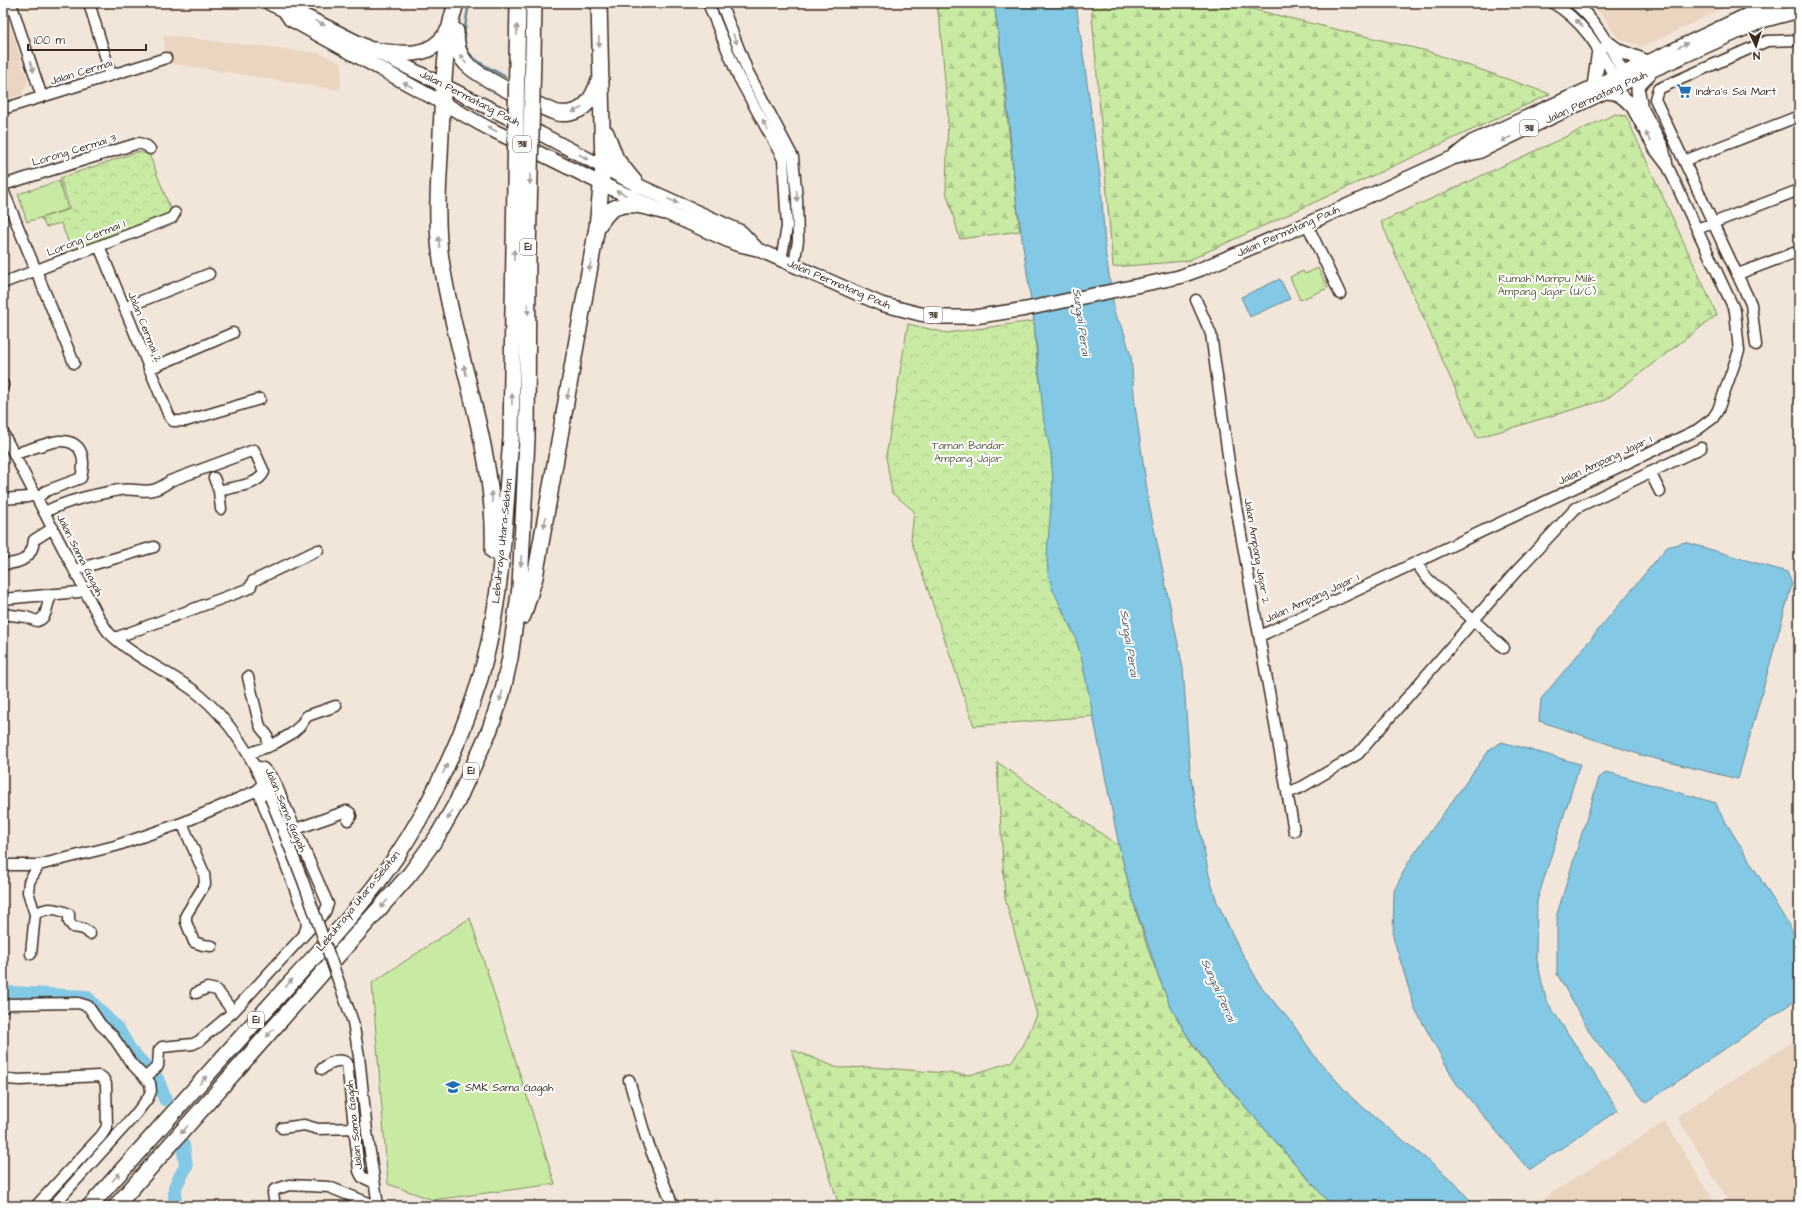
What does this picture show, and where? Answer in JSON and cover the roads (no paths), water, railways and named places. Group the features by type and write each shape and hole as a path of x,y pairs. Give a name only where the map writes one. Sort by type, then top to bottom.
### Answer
{"highway":[{"name":"Lebuhraya Utara–Selatan","path":"90,1206 345,921 395,858 414,828 456,746 475,697 500,584 511,438 518,3"},
{"name":"Lebuhraya Utara–Selatan","path":"116,1206 405,880 437,837 457,802 490,729 502,694 510,658 520,588 528,438 528,252 534,3"},
{"path":"510,658 536,577 597,227 603,167 599,81 599,3"},
{"path":"455,5 457,46 464,62 474,72 516,94 559,113 572,113 584,107 594,95 599,81"},
{"path":"455,5 450,26 443,85 437,214 441,260 491,486 493,541 487,648"},
{"path":"374,50 403,53 425,51 441,41 450,26"},
{"path":"601,119 616,159 638,185"},
{"path":"597,227 611,210 621,206 635,204 666,212"}],"main road":[{"name":"Jalan Permatang Pauh","path":"269,3 284,10 293,10 638,185 741,232 757,249"},
{"path":"1650,66 1619,51 1603,46 1600,89 1621,94 1635,104 1639,83 1650,66 1749,14 1779,3"},
{"name":"Jalan Permatang Pauh","path":"284,10 290,19 442,104 602,184 736,244 757,249 881,304 920,314 943,317 974,317 1026,309 1187,275 1307,224 1452,158 1478,152 1600,89 1650,66 1762,21 1799,11"}],"street":[{"path":"11,3 42,97"},
{"path":"89,3 111,75"},
{"path":"708,3 738,76 783,159 787,227 780,260"},
{"path":"721,3 748,72 793,157 797,199 798,241 794,265"},
{"path":"1553,3 1564,10 1585,28 1603,46"},
{"path":"1574,3 1597,28 1603,46"},
{"path":"1756,345 1751,304 1655,99 1658,89 1767,41 1799,40"},
{"name":"Jalan Ampang Jajar 1","path":"1260,636 1697,430 1713,418 1718,410 1739,352 1735,311 1668,167 1655,150 1635,104 1603,46"},
{"name":"Jalan Cermai","path":"3,109 166,58"},
{"path":"738,76 748,72"},
{"path":"1684,161 1799,116"},
{"name":"Lorong Cermai 3","path":"3,185 139,143 150,149"},
{"path":"3,190 74,363"},
{"path":"1697,229 1799,190"},
{"name":"Lorong Cermai 1","path":"3,283 172,218 175,213"},
{"path":"1307,224 1340,294"},
{"name":"Jalan Cermai 2","path":"99,246 149,369 172,421 186,420 260,399"},
{"path":"1738,274 1799,251"},
{"path":"124,308 210,274"},
{"name":"Jalan Ampang Jajar 2","path":"1196,300 1211,334 1232,484 1294,831"},
{"path":"149,369 233,333"},
{"name":"Jalan Sama Gagah","path":"3,433 104,625 115,638 135,654 180,681 212,706 248,754 255,766 260,786 270,797 303,881 353,1022 359,1056 377,1206"},
{"path":"3,499 36,496 81,478 84,459 82,453 79,448 69,443 58,441 14,454"},
{"path":"1288,793 1302,787 1358,754 1513,575 1576,508 1701,448"},
{"path":"44,512 63,503 114,492 128,490 151,492 170,481 254,450 264,472 262,476 256,481 219,491"},
{"path":"1650,472 1660,492"},
{"path":"214,478 219,491 221,509"},
{"path":"3,564 15,564 23,560 33,548 34,540 53,528"},
{"path":"74,570 154,547"},
{"path":"115,638 250,588 253,581 318,550"},
{"path":"1416,563 1427,578 1504,648"},
{"path":"3,599 79,592 84,589"},
{"path":"3,614 26,616 37,621 41,620 45,616 49,599 54,594"},
{"path":"248,677 261,728 267,736 268,746"},
{"path":"248,754 291,734 300,726 306,716 336,706"},
{"path":"146,1076 158,1066 159,1050 162,1047 193,1044 199,1041 234,1012 325,912 328,904 274,780 263,768 255,766"},
{"path":"3,865 39,865 115,846 182,823 260,786 306,919 307,926 304,934"},
{"path":"296,829 347,811 351,816 348,820"},
{"path":"182,823 204,873 205,884 186,915 186,922 194,942 203,946 212,946"},
{"path":"31,954 35,914 28,892 29,882 39,865"},
{"path":"35,914 44,909 60,909 69,914 69,922 73,927 83,928 90,934"},
{"path":"196,993 207,988 217,990 234,1012"},
{"path":"3,1006 10,1004 78,1003 88,1006 101,1025 112,1034 130,1063 146,1076 150,1082 151,1091 136,1115 53,1206"},
{"path":"322,1069 329,1062 345,1061 347,1063 359,1171 362,1178 373,1182"},
{"path":"3,1076 8,1079 20,1080 99,1076 104,1078 106,1084 107,1127 101,1136 36,1206"},
{"path":"629,1080 646,1138 673,1206"},
{"path":"282,1128 304,1125 318,1129 354,1128"},
{"path":"275,1206 273,1194 274,1190 290,1185 329,1187 377,1206"}],"water":[{"name":"Sungai Perai","path":"994,3 1076,3 1101,183 1105,249 1115,315 1123,329 1131,356 1135,405 1149,504 1183,668 1190,770 1196,810 1209,875 1217,902 1238,946 1260,985 1290,1020 1316,1058 1353,1099 1453,1181 1475,1206 1332,1206 1208,1064 1188,1037 1170,1006 1133,900 1119,846 1082,660 1075,636 1052,588 1048,573 1047,554 1053,481 1051,453 1044,422 1034,321 1016,198 1006,90"},
{"path":"1280,279 1290,299 1250,317 1241,297"},
{"path":"1685,542 1787,572 1792,584 1738,779 1644,756 1539,721 1541,699 1667,547"},
{"path":"1502,742 1580,764 1537,901 1536,956 1546,1000 1618,1110 1529,1170 1456,1083 1415,1009 1393,937 1394,891 1409,861 1490,749"},
{"path":"1607,772 1716,803 1719,811 1799,942 1799,998 1646,1103 1592,1036 1557,974 1557,914 1599,778"}],"waterway":[{"path":"469,3 465,33 467,50 480,62 506,77"},
{"path":"3,995 12,993 86,997 119,1031 130,1050 157,1079 165,1099"},
{"path":"175,1206 175,1187 186,1166 183,1145"}],"place":[{"name":"Indra's Sai Mart","path":"1684,91"},
{"name":"SMK Sama Gagah","path":"453,1087"}],"park label":[{"name":"Rumah Mampu Milik Ampang Jajar (U/C)","path":"1547,284"},
{"name":"Taman Bandar Ampang Jajar","path":"968,451"}]}
